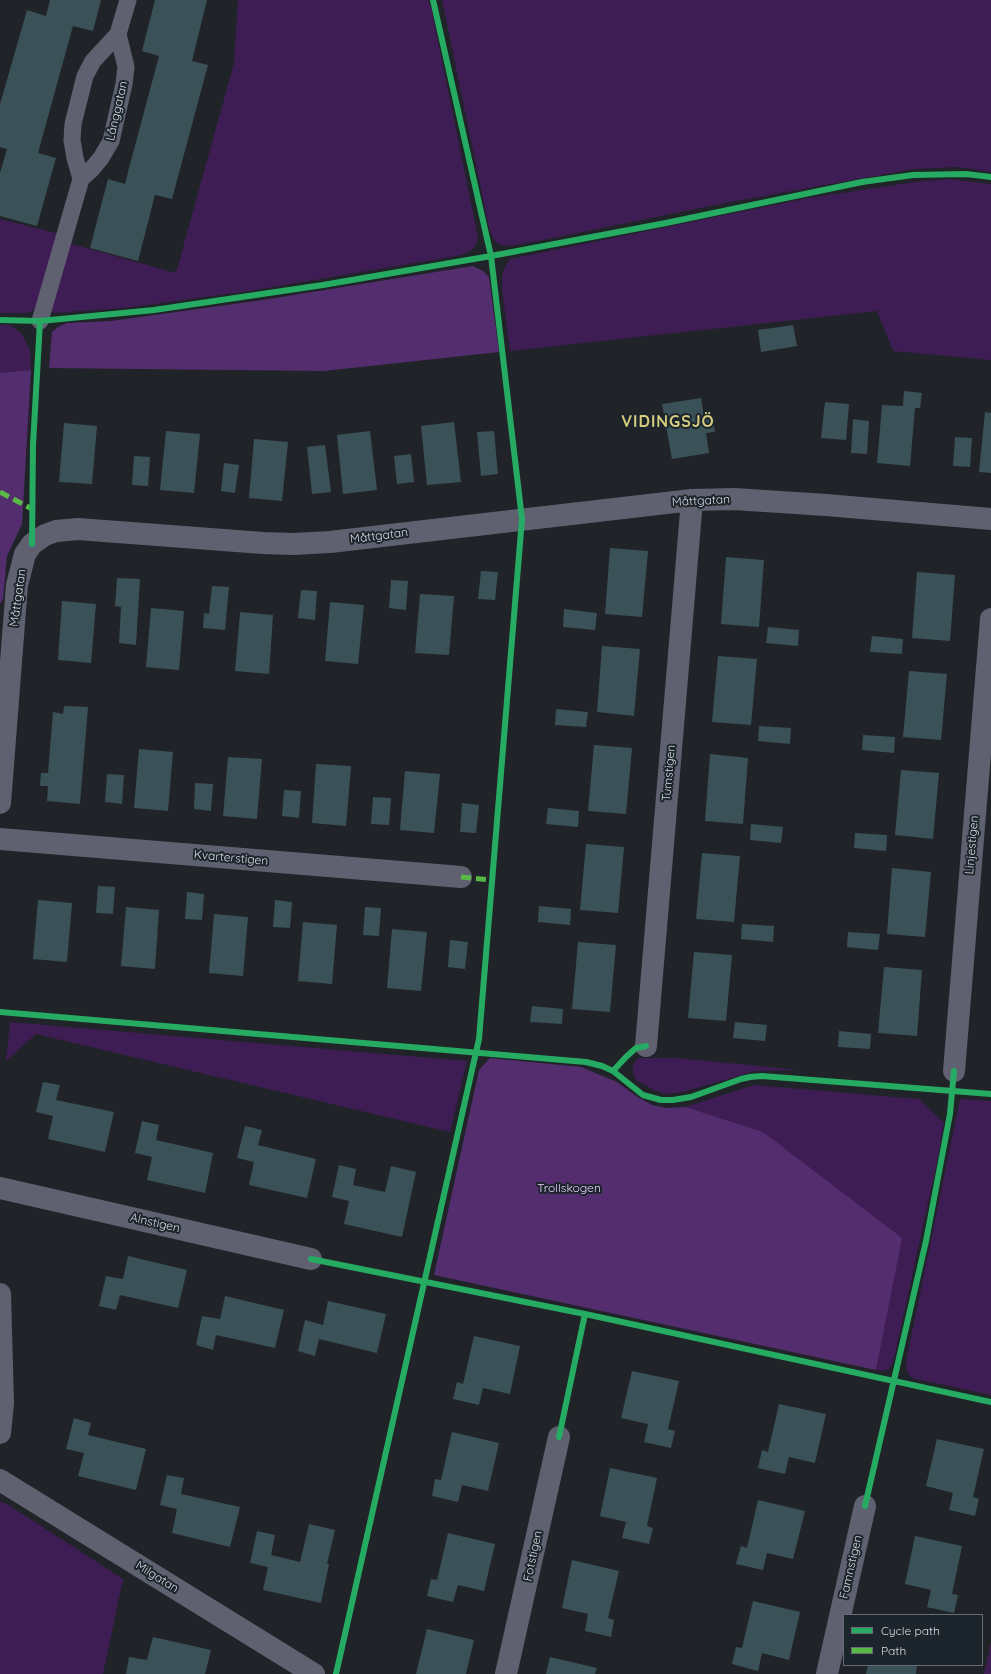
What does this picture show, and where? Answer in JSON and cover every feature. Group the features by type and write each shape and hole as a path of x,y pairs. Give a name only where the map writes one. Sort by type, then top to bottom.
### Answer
{"street":[{"name":"Måttgatan","path":"0,803 17,586 25,554 32,544 45,535 78,529 294,544 330,542 692,500 734,499 991,519"},
{"name":"Tumstigen","path":"646,1046 692,500"},
{"name":"Linjestigen","path":"954,1072 991,619"},
{"name":"Kvarterstigen","path":"0,839 461,877"},
{"name":"Alnstigen","path":"0,1188 311,1259"},
{"path":"0,1294 3,1403 0,1433"},
{"name":"Fotstigen","path":"506,1674 559,1437"},
{"name":"Milgatan","path":"0,1480 314,1674"},
{"name":"Famnstigen","path":"827,1674 865,1506"}],"lane":[{"path":"81,179 75,158 72,132 85,76 93,62 118,34 128,0"},
{"name":"Långgatan","path":"40,321 81,179 91,170 111,141 124,84 126,67 118,34"}],"shaded area":[{"path":"238,0 428,0 431,7 476,227 478,239 476,245 462,255 249,291 124,308 54,313 51,310 68,243 176,273 234,63"},
{"path":"442,0 991,0 991,172 958,167 914,169 725,203 533,242 510,246 500,245 494,240 489,228"},
{"path":"950,179 991,184 991,360 893,351 877,311 510,351 502,290 502,276 504,268 510,259 808,198 915,182"},
{"path":"0,219 59,234 39,305 34,310 27,313 0,313"},
{"path":"0,325 10,325 21,333 30,350 31,370 0,373"},
{"path":"10,1022 467,1061 450,1132 36,1034 6,1061"},
{"path":"638,1058 676,1058 800,1070 755,1071 683,1092 667,1094 656,1091 636,1080 633,1072 633,1065"},
{"path":"754,1085 919,1099 944,1123 937,1162 893,1363 889,1369 883,1371 876,1370 901,1238 685,1107"},
{"path":"960,1099 991,1101 991,1395 912,1378 907,1372 906,1362"},
{"path":"0,1502 7,1504 123,1579 103,1674 0,1674"},
{"path":"991,1643 991,1674 984,1674"}],"green space":[{"path":"473,266 483,271 489,277 499,352 324,371 49,368 52,332 58,327 67,323 111,321 263,300"},
{"path":"31,370 22,524 7,556 3,599 0,604 0,373"},
{"name":"Trollskogen","path":"490,1058 581,1067 617,1082 636,1096 652,1105 667,1108 685,1107 763,1132 902,1238 876,1370 434,1275 479,1070"}],"building":[{"path":"50,0 101,0 93,31 73,26 38,153 56,158 37,226 0,216 0,173 7,149 0,147 0,104 27,10 46,16"},
{"path":"155,0 207,0 192,61 208,65 172,199 155,195 138,261 90,248 108,179 125,184 159,56 142,51"},
{"path":"793,325 797,346 761,352 758,330"},
{"path":"904,391 922,393 920,408 915,408 910,466 877,463 882,405 903,406"},
{"path":"701,398 704,417 712,416 715,432 706,433 709,453 672,459 662,404"},
{"path":"825,402 849,404 846,440 821,438"},
{"path":"985,412 991,413 991,473 979,472"},
{"path":"853,419 869,421 867,454 851,453"},
{"path":"454,422 461,482 427,485 421,426"},
{"path":"64,423 97,426 92,484 59,482"},
{"path":"166,431 200,434 194,493 160,490"},
{"path":"370,431 377,490 343,494 337,435"},
{"path":"494,431 498,474 481,476 477,432"},
{"path":"955,437 972,438 970,467 953,466"},
{"path":"254,439 288,442 282,501 249,498"},
{"path":"325,445 331,492 312,494 307,447"},
{"path":"411,454 414,482 397,484 394,456"},
{"path":"134,456 150,457 148,486 132,485"},
{"path":"224,463 239,465 235,493 221,491"},
{"path":"610,548 648,551 642,617 605,614"},
{"path":"726,557 764,560 759,627 721,624"},
{"path":"481,571 498,572 495,600 478,599"},
{"path":"917,572 955,575 950,641 912,638"},
{"path":"117,578 140,579 136,645 119,643 121,607 115,606"},
{"path":"391,580 408,581 406,610 389,608"},
{"path":"212,586 229,587 225,630 203,628 204,613 209,614"},
{"path":"301,590 317,591 315,620 298,618"},
{"path":"420,594 454,596 449,655 415,653"},
{"path":"62,601 96,604 91,663 58,660"},
{"path":"330,602 364,605 358,664 325,661"},
{"path":"151,608 184,611 179,670 146,667"},
{"path":"564,609 597,613 595,630 563,627"},
{"path":"240,612 273,615 269,674 235,671"},
{"path":"768,627 799,630 798,646 766,643"},
{"path":"872,636 903,639 902,654 870,652"},
{"path":"602,646 640,649 634,716 597,712"},
{"path":"718,656 757,659 751,725 712,722"},
{"path":"909,671 947,674 941,740 903,737"},
{"path":"64,706 88,707 80,804 47,801 48,786 40,786 41,773 48,773 53,712 63,714"},
{"path":"556,709 588,712 586,727 555,725"},
{"path":"759,726 791,728 790,744 758,741"},
{"path":"863,735 895,737 894,753 862,750"},
{"path":"594,745 632,748 626,814 588,811"},
{"path":"139,749 173,752 168,811 134,808"},
{"path":"710,754 748,758 743,824 705,821"},
{"path":"228,757 262,759 257,819 223,816"},
{"path":"316,764 351,766 346,826 312,823"},
{"path":"901,770 939,773 933,839 895,835"},
{"path":"405,771 440,774 434,833 400,830"},
{"path":"107,774 124,775 122,804 105,802"},
{"path":"195,783 213,784 211,811 194,809"},
{"path":"284,790 301,791 299,818 282,816"},
{"path":"373,797 391,798 389,825 371,824"},
{"path":"462,803 479,805 476,833 460,832"},
{"path":"548,808 579,811 578,827 546,824"},
{"path":"751,824 783,827 781,843 750,840"},
{"path":"855,833 887,835 886,851 854,848"},
{"path":"586,844 624,847 618,913 580,910"},
{"path":"702,853 740,856 734,922 696,919"},
{"path":"892,868 931,872 925,937 887,934"},
{"path":"98,886 115,887 113,914 96,913"},
{"path":"187,892 204,894 202,920 185,919"},
{"path":"38,900 72,903 67,962 33,959"},
{"path":"275,900 292,902 290,928 273,927"},
{"path":"539,906 571,909 570,925 538,922"},
{"path":"126,907 159,910 155,969 121,966"},
{"path":"365,907 381,908 379,936 363,935"},
{"path":"214,914 248,917 243,976 209,973"},
{"path":"303,922 337,925 332,984 298,981"},
{"path":"742,924 774,926 773,942 741,939"},
{"path":"392,929 427,932 421,991 387,988"},
{"path":"848,932 880,934 878,950 847,947"},
{"path":"450,940 468,942 465,969 448,967"},
{"path":"578,942 616,945 610,1012 572,1009"},
{"path":"694,952 732,955 726,1021 688,1018"},
{"path":"884,967 922,970 917,1036 878,1033"},
{"path":"532,1006 563,1009 562,1024 530,1022"},
{"path":"735,1022 767,1025 765,1041 733,1038"},
{"path":"839,1031 871,1034 870,1049 838,1047"},
{"path":"43,1082 60,1085 56,1100 114,1112 105,1152 48,1139 53,1116 36,1112"},
{"path":"142,1121 159,1125 156,1140 213,1153 205,1193 147,1180 152,1157 135,1153"},
{"path":"245,1126 262,1130 258,1145 316,1159 307,1198 249,1185 254,1162 237,1158"},
{"path":"339,1165 356,1169 353,1185 385,1192 391,1166 416,1172 402,1237 344,1224 349,1201 332,1197"},
{"path":"128,1256 187,1270 178,1308 120,1295 116,1310 99,1306 106,1276 123,1279"},
{"path":"225,1296 284,1310 275,1348 216,1335 213,1350 196,1345 202,1316 220,1319"},
{"path":"328,1301 386,1314 377,1353 319,1339 315,1356 298,1351 305,1320 323,1325"},
{"path":"474,1336 520,1346 510,1394 483,1388 479,1405 453,1399 457,1382 463,1384"},
{"path":"632,1371 679,1381 668,1429 675,1431 671,1448 644,1442 648,1424 621,1418"},
{"path":"779,1404 826,1414 815,1463 789,1457 785,1474 758,1468 762,1450 768,1452"},
{"path":"74,1418 91,1423 88,1435 146,1449 136,1490 78,1476 84,1453 66,1449"},
{"path":"452,1432 499,1443 488,1491 462,1485 458,1502 432,1496 435,1479 441,1480"},
{"path":"937,1439 984,1449 973,1497 979,1499 975,1516 949,1510 953,1493 926,1486"},
{"path":"610,1468 657,1478 647,1526 653,1528 649,1544 622,1538 626,1522 600,1516"},
{"path":"167,1475 184,1478 181,1494 240,1507 230,1547 172,1533 177,1509 160,1505"},
{"path":"758,1500 805,1511 793,1559 767,1553 763,1570 736,1564 741,1546 747,1548"},
{"path":"309,1524 335,1530 327,1564 329,1564 321,1603 263,1590 268,1567 250,1563 257,1531 275,1535 271,1555 300,1562"},
{"path":"448,1533 495,1544 484,1591 458,1585 453,1602 427,1596 431,1579 437,1580"},
{"path":"915,1536 962,1546 952,1594 958,1595 954,1613 927,1607 931,1590 905,1584"},
{"path":"572,1560 619,1571 608,1618 614,1620 611,1637 585,1631 588,1614 562,1608"},
{"path":"753,1601 800,1612 789,1660 762,1653 758,1671 732,1664 736,1647 742,1648"},
{"path":"427,1629 474,1640 466,1674 416,1674"},
{"path":"153,1637 211,1650 205,1674 126,1674 129,1657 147,1660"},
{"path":"550,1657 597,1668 595,1674 546,1674"},
{"path":"868,1666 917,1666 916,1674 866,1674"}],"marked path":[{"path":"0,492 32,509"},
{"path":"461,877 492,880"}],"cycle path":[{"path":"433,0 491,256 666,223 862,182 913,175 966,174 991,177"},
{"path":"0,320 40,321 154,310 323,285 491,256 522,519 479,1039 336,1674"},
{"path":"32,544 33,445 40,321"},
{"path":"0,1012 586,1062 602,1066 613,1071"},
{"path":"646,1046 636,1048 613,1071 643,1095 661,1100 691,1097 741,1079 762,1076 991,1094"},
{"path":"865,1506 926,1241 950,1114 954,1071"},
{"path":"311,1259 585,1314 991,1402"},
{"path":"559,1437 585,1314"}],"district":[{"name":"VIDINGSJÖ","path":"668,422"}]}
